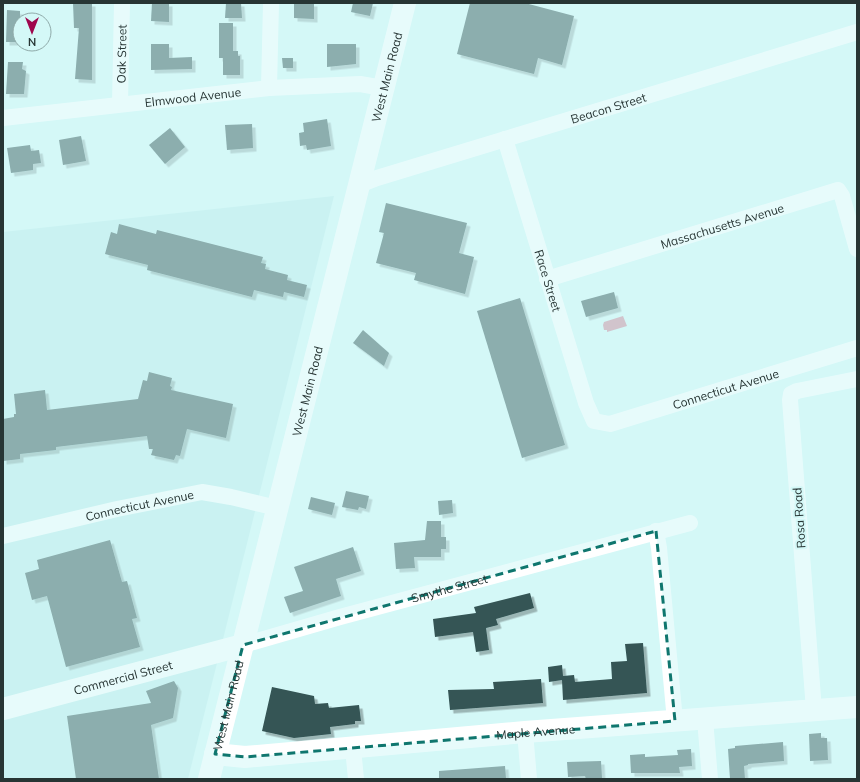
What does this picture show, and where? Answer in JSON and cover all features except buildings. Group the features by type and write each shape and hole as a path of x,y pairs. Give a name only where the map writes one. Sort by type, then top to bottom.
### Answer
{"street":[{"name":"Oak Street","path":"120,104 122,3"},
{"path":"269,88 271,3"},
{"name":"West Main Road","path":"209,779 405,3"},
{"name":"Beacon Street","path":"359,185 377,178 857,32"},
{"name":"Elmwood Avenue","path":"3,118 269,88 360,84 383,88"},
{"name":"Race Street","path":"505,139 586,403 594,421"},
{"name":"Massachusetts Avenue","path":"547,279 838,190 842,196 857,249"},
{"name":"Connecticut Avenue","path":"594,421 610,424 857,348"},
{"name":"Rosa Road","path":"814,710 790,400 791,394 797,391 857,379"},
{"name":"Connecticut Avenue","path":"3,536 117,509 202,492 277,508"},
{"name":"Smythe Street","path":"243,645 261,638 690,523"},
{"path":"656,532 659,548 675,721"},
{"name":"Commercial Street","path":"3,709 243,645"},
{"name":"Maple Avenue","path":"216,754 244,757 525,732 857,707"},
{"path":"705,719 710,779"},
{"path":"525,732 529,779"},
{"path":"353,748 356,779"},
{"path":"199,779 216,754"}],"highlighted area":[{"path":"656,531 675,721 245,757 215,754 243,645"}],"shaded area":[{"path":"334,196 188,779 3,779 3,232"},
{"path":"623,316 627,326 607,332 607,330 604,330 604,322"}]}
